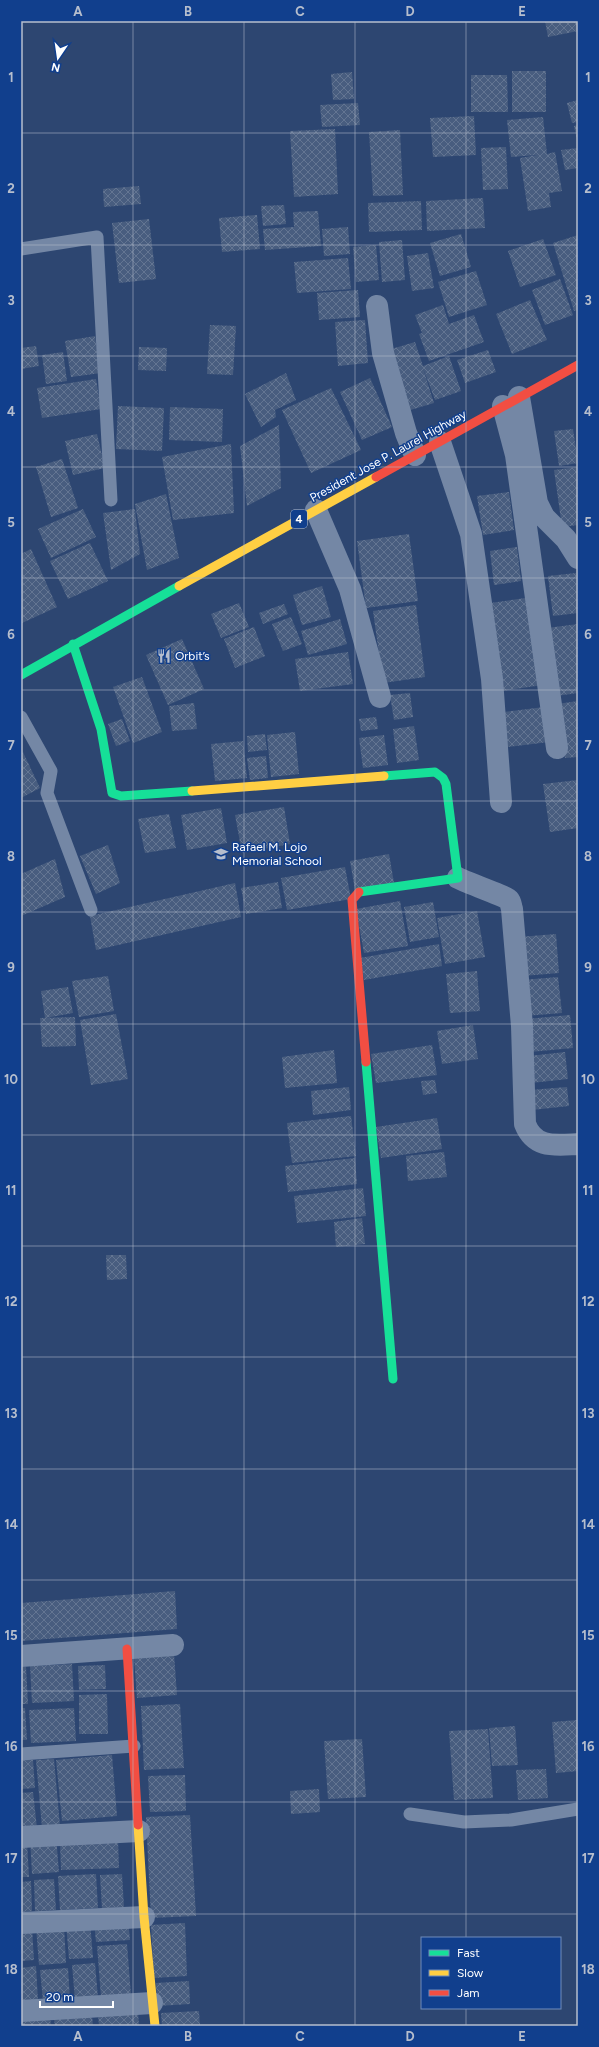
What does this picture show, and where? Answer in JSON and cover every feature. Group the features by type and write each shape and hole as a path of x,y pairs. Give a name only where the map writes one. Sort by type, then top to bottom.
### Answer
{"main road":[{"name":"President Jose P. Laurel Highway","path":"21,674 578,365"},
{"path":"73,644 101,729 112,793 121,796 435,772 443,778 446,784 458,878 358,892 352,900 393,1379"},
{"path":"127,1650 144,1917 155,2026"}],"street":[{"path":"377,306 383,353 406,433 415,455"},
{"path":"511,401 537,503 544,517 566,539 578,558"},
{"path":"511,401 516,454 557,748"},
{"path":"440,442 471,534 492,679 501,802"},
{"path":"316,510 350,589 380,697"},
{"path":"458,878 483,890 503,895 509,900 512,909 522,1026 525,1124 530,1135 541,1142 556,1145 578,1144"},
{"path":"21,1656 127,1650 173,1645"},
{"path":"21,1837 139,1831"},
{"path":"21,1923 144,1917"},
{"path":"21,2011 152,2003"}],"lane":[{"path":"21,249 96,237 111,500"},
{"path":"21,717 51,772 47,793 91,910"},
{"path":"21,1754 134,1746"},
{"path":"410,1814 464,1822 511,1820 578,1810"}],"building":[{"path":"545,21 577,21 578,31 548,37"},
{"path":"512,71 546,71 546,112 512,112"},
{"path":"352,72 354,99 333,100 331,74"},
{"path":"471,75 507,75 508,112 471,112"},
{"path":"578,100 578,122 572,123 567,103"},
{"path":"358,103 360,125 322,127 320,105"},
{"path":"474,116 476,155 433,157 430,118"},
{"path":"543,117 547,154 555,152 562,191 549,193 551,207 528,211 520,158 537,155 511,157 507,120"},
{"path":"578,125 578,140 577,140 574,126"},
{"path":"335,129 338,194 294,197 290,131"},
{"path":"400,130 403,195 373,196 369,132"},
{"path":"506,147 508,189 483,190 481,148"},
{"path":"578,148 578,168 565,170 561,150"},
{"path":"139,186 141,204 104,207 103,189"},
{"path":"483,198 485,228 427,231 426,201"},
{"path":"421,201 422,230 369,232 368,203"},
{"path":"284,205 286,224 263,226 261,206"},
{"path":"318,211 321,246 265,250 263,229 294,227 293,212"},
{"path":"257,215 260,249 222,252 219,218"},
{"path":"149,219 156,279 119,283 112,223"},
{"path":"348,227 350,254 324,256 322,229"},
{"path":"461,234 471,267 440,276 430,243"},
{"path":"578,235 578,310 574,311 553,243"},
{"path":"543,239 556,275 520,287 508,251"},
{"path":"402,240 405,280 382,282 379,242"},
{"path":"376,245 379,280 356,282 353,247"},
{"path":"428,253 434,288 412,291 407,256"},
{"path":"348,258 351,289 297,293 294,262"},
{"path":"476,271 487,305 449,317 438,282"},
{"path":"560,279 573,315 545,325 532,290"},
{"path":"358,290 360,317 319,320 317,293"},
{"path":"530,300 547,340 512,354 496,314"},
{"path":"443,305 449,324 474,315 484,342 429,361 419,334 422,333 415,315"},
{"path":"365,320 368,363 338,366 335,322"},
{"path":"210,325 236,326 233,375 207,374"},
{"path":"95,336 101,373 71,377 65,341"},
{"path":"415,342 423,366 449,356 461,391 435,400 423,368 434,403 407,411 388,350"},
{"path":"36,346 39,366 21,369 21,348"},
{"path":"139,347 167,348 166,371 138,370"},
{"path":"488,350 496,372 465,383 457,360"},
{"path":"63,352 67,381 46,384 42,355"},
{"path":"286,373 296,400 275,410 276,417 261,427 245,394"},
{"path":"370,378 392,427 362,440 340,392"},
{"path":"96,379 101,409 42,418 37,388"},
{"path":"331,388 361,450 311,473 282,410"},
{"path":"118,406 164,408 162,451 116,449"},
{"path":"170,407 223,409 222,442 169,440"},
{"path":"279,425 281,488 247,506 240,446"},
{"path":"573,429 578,463 559,466 554,431"},
{"path":"97,434 105,468 73,475 65,441"},
{"path":"231,444 234,513 173,520 162,457"},
{"path":"62,459 78,508 51,517 36,467"},
{"path":"578,467 578,525 562,527 554,470"},
{"path":"509,492 514,530 483,535 477,496"},
{"path":"166,494 179,558 147,570 135,504"},
{"path":"83,509 96,537 51,558 38,529"},
{"path":"135,509 140,554 111,570 103,513"},
{"path":"409,534 418,601 366,608 357,541"},
{"path":"90,543 108,581 68,599 50,561"},
{"path":"517,547 521,581 494,585 490,551"},
{"path":"31,549 57,607 22,623 21,554"},
{"path":"576,573 578,613 553,616 548,576"},
{"path":"322,586 331,617 302,625 293,595"},
{"path":"532,597 543,685 502,691 490,603"},
{"path":"239,603 249,627 221,638 211,614"},
{"path":"284,604 288,614 263,624 259,613"},
{"path":"416,605 425,677 383,683 373,611"},
{"path":"291,617 302,644 283,651 272,624"},
{"path":"340,619 347,644 308,655 301,631"},
{"path":"578,624 578,693 556,696 547,628"},
{"path":"254,627 265,656 235,668 224,639"},
{"path":"182,639 204,689 168,705 146,655"},
{"path":"348,652 353,684 300,691 295,659"},
{"path":"142,677 162,732 133,743 113,687"},
{"path":"410,693 413,717 394,720 390,695"},
{"path":"578,701 578,757 565,758 557,704"},
{"path":"194,703 197,729 172,731 169,706"},
{"path":"544,707 549,742 507,747 503,712"},
{"path":"376,717 378,729 361,731 359,719"},
{"path":"122,719 130,741 116,746 108,724"},
{"path":"414,726 419,760 397,763 393,729"},
{"path":"295,732 299,774 271,777 267,735"},
{"path":"265,734 267,750 248,752 247,736"},
{"path":"384,735 388,765 363,768 359,738"},
{"path":"243,741 247,778 215,781 211,744"},
{"path":"21,748 40,788 21,798"},
{"path":"266,756 268,778 250,780 247,758"},
{"path":"578,780 578,828 550,832 543,784"},
{"path":"284,807 290,844 242,853 235,815"},
{"path":"221,808 227,843 187,850 181,815"},
{"path":"169,814 176,848 145,853 138,819"},
{"path":"108,845 120,883 96,894 80,856"},
{"path":"389,854 394,883 355,890 350,861"},
{"path":"55,859 65,897 21,916 21,874"},
{"path":"345,867 351,899 287,910 281,878"},
{"path":"278,882 282,908 246,914 241,888"},
{"path":"235,883 241,917 96,950 90,916"},
{"path":"400,901 408,946 364,953 356,909"},
{"path":"433,902 439,937 410,942 404,907"},
{"path":"477,911 485,957 445,964 437,918"},
{"path":"556,934 559,973 523,976 519,937"},
{"path":"439,944 442,966 364,980 360,958"},
{"path":"477,971 480,1011 450,1013 446,974"},
{"path":"108,976 114,1011 79,1017 72,981"},
{"path":"558,977 562,1013 525,1016 522,980"},
{"path":"68,987 73,1013 45,1018 41,991"},
{"path":"116,1014 128,1079 91,1085 80,1020"},
{"path":"570,1015 573,1048 530,1052 526,1019"},
{"path":"75,1017 76,1046 42,1047 40,1018"},
{"path":"473,1025 478,1059 442,1064 437,1031"},
{"path":"432,1045 437,1075 376,1083 371,1054"},
{"path":"334,1050 337,1083 285,1088 282,1057"},
{"path":"565,1052 568,1079 531,1083 529,1056"},
{"path":"435,1080 437,1093 423,1095 421,1081"},
{"path":"349,1087 351,1110 313,1115 311,1091"},
{"path":"567,1087 569,1106 532,1110 530,1090"},
{"path":"351,1116 356,1156 292,1163 287,1123"},
{"path":"437,1118 442,1149 381,1158 376,1127"},
{"path":"444,1152 447,1177 408,1181 406,1156"},
{"path":"355,1158 357,1184 288,1192 285,1166"},
{"path":"363,1188 366,1216 297,1223 294,1196"},
{"path":"362,1218 365,1244 336,1247 334,1222"},
{"path":"106,1255 126,1255 127,1279 107,1280"},
{"path":"175,1591 177,1629 21,1641 21,1603"},
{"path":"174,1654 177,1695 137,1698 134,1657"},
{"path":"72,1664 74,1701 32,1703 30,1666"},
{"path":"105,1665 106,1689 79,1690 78,1666"},
{"path":"21,1667 26,1667 28,1704 21,1704"},
{"path":"107,1694 108,1734 79,1734 79,1695"},
{"path":"180,1704 184,1768 144,1770 141,1706"},
{"path":"21,1708 25,1708 27,1740 21,1740"},
{"path":"74,1708 76,1741 31,1743 29,1710"},
{"path":"578,1720 578,1771 556,1773 552,1722"},
{"path":"515,1726 518,1765 492,1766 489,1728"},
{"path":"488,1729 493,1798 454,1800 449,1731"},
{"path":"362,1739 366,1797 328,1799 324,1741"},
{"path":"112,1755 117,1816 62,1821 56,1760"},
{"path":"54,1759 60,1826 42,1828 36,1760"},
{"path":"21,1760 33,1760 35,1788 21,1789"},
{"path":"546,1769 548,1798 518,1800 516,1770"},
{"path":"185,1775 186,1811 150,1812 148,1776"},
{"path":"319,1789 320,1812 291,1814 290,1791"},
{"path":"33,1792 37,1828 21,1830 21,1793"},
{"path":"190,1815 196,1916 151,1918 146,1817"},
{"path":"56,1836 59,1872 32,1874 30,1837"},
{"path":"118,1839 119,1868 61,1870 60,1842"},
{"path":"21,1842 27,1842 29,1877 21,1877"},
{"path":"96,1874 98,1908 60,1910 58,1876"},
{"path":"122,1874 124,1907 102,1909 100,1875"},
{"path":"54,1879 56,1910 35,1911 34,1880"},
{"path":"31,1881 32,1911 21,1912 21,1882"},
{"path":"128,1919 130,1940 96,1942 94,1921"},
{"path":"90,1921 93,1958 69,1959 66,1923"},
{"path":"185,1923 187,1976 154,1978 151,1925"},
{"path":"64,1926 66,1963 39,1965 36,1927"},
{"path":"32,1928 34,1960 21,1961 21,1929"},
{"path":"127,1944 131,1995 101,1997 97,1946"},
{"path":"95,1963 98,1998 75,2000 72,1965"},
{"path":"36,1966 38,2001 21,2002 21,1968"},
{"path":"68,1968 70,1999 43,2001 40,1970"},
{"path":"189,1981 190,2004 157,2006 156,1983"},
{"path":"138,2011 139,2026 99,2026 98,2014"},
{"path":"199,2011 200,2026 162,2026 161,2013"},
{"path":"92,2016 93,2026 55,2026 54,2019"},
{"path":"50,2017 51,2026 21,2026 21,2019"}],"traffic: fast":[{"path":"21,675 179,586"},
{"path":"73,644 101,729 112,793 121,796 192,791"},
{"path":"359,892 458,878 446,784 443,778 435,772 384,776"},
{"path":"366,1062 393,1379"}],"traffic: slow":[{"path":"179,586 376,477"},
{"path":"192,791 384,776"},
{"path":"138,1825 144,1917 155,2026"}],"traffic: jam":[{"path":"376,477 578,365"},
{"path":"359,892 352,900 366,1062"},
{"path":"127,1649 138,1825"}],"place":[{"name":"Orbit’s","path":"164,656"},
{"name":"Rafael M. Lojo Memorial School","path":"221,854"}]}
